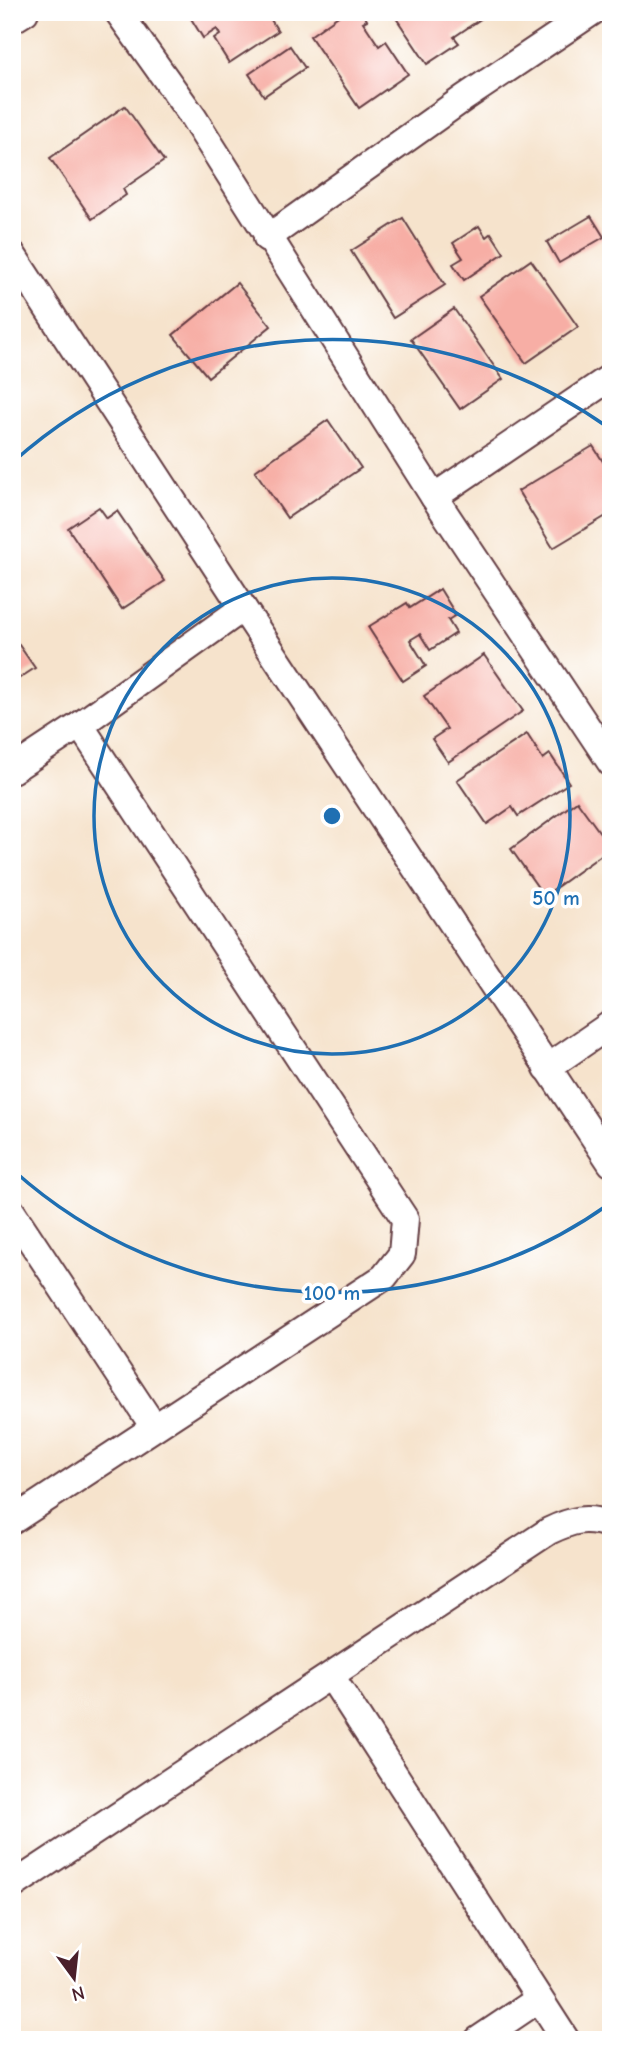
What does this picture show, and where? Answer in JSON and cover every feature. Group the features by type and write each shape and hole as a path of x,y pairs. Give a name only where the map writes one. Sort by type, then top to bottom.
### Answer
{"street":[{"path":"12,20 25,12"},
{"path":"118,12 192,117 434,497 611,763"},
{"path":"267,238 464,98 592,12"},
{"path":"12,254 611,1163"},
{"path":"434,497 611,377"},
{"path":"12,770 80,725 243,608"},
{"path":"12,1521 384,1277 402,1254 405,1219 80,725"},
{"path":"547,1068 611,1024"},
{"path":"12,1212 154,1427"},
{"path":"12,1886 548,1531 579,1520 595,1519 611,1525"},
{"path":"331,1676 566,2040"},
{"path":"478,2040 539,1999"}],"building":[{"path":"187,12 266,12 278,31 229,63 214,39 220,35 217,29 203,38"},
{"path":"344,12 362,12 367,20 363,22 379,46 386,41 408,74 359,108 310,36"},
{"path":"392,12 477,12 482,18 454,37 459,43 427,64"},
{"path":"290,46 305,68 264,96 249,74"},
{"path":"125,106 164,161 123,189 126,195 92,219 50,158"},
{"path":"591,216 604,237 559,263 547,242"},
{"path":"403,218 445,285 393,318 351,251"},
{"path":"479,226 486,237 491,233 504,253 464,280 453,264 463,258 453,243"},
{"path":"531,260 578,327 526,363 479,296"},
{"path":"237,283 271,326 208,377 173,335"},
{"path":"454,309 503,379 460,409 411,339"},
{"path":"328,420 361,468 287,518 255,471"},
{"path":"593,446 611,474 611,513 553,548 518,491"},
{"path":"99,507 107,518 117,511 165,581 122,609 68,528"},
{"path":"440,589 456,615 448,620 456,633 430,650 420,634 410,640 426,666 403,681 368,627 407,603 410,608"},
{"path":"12,635 35,668 12,683"},
{"path":"484,655 523,711 448,762 432,739 447,729 424,696"},
{"path":"527,734 543,759 550,754 569,783 518,816 512,807 487,824 457,780"},
{"path":"577,801 611,848 544,896 511,849"}]}
